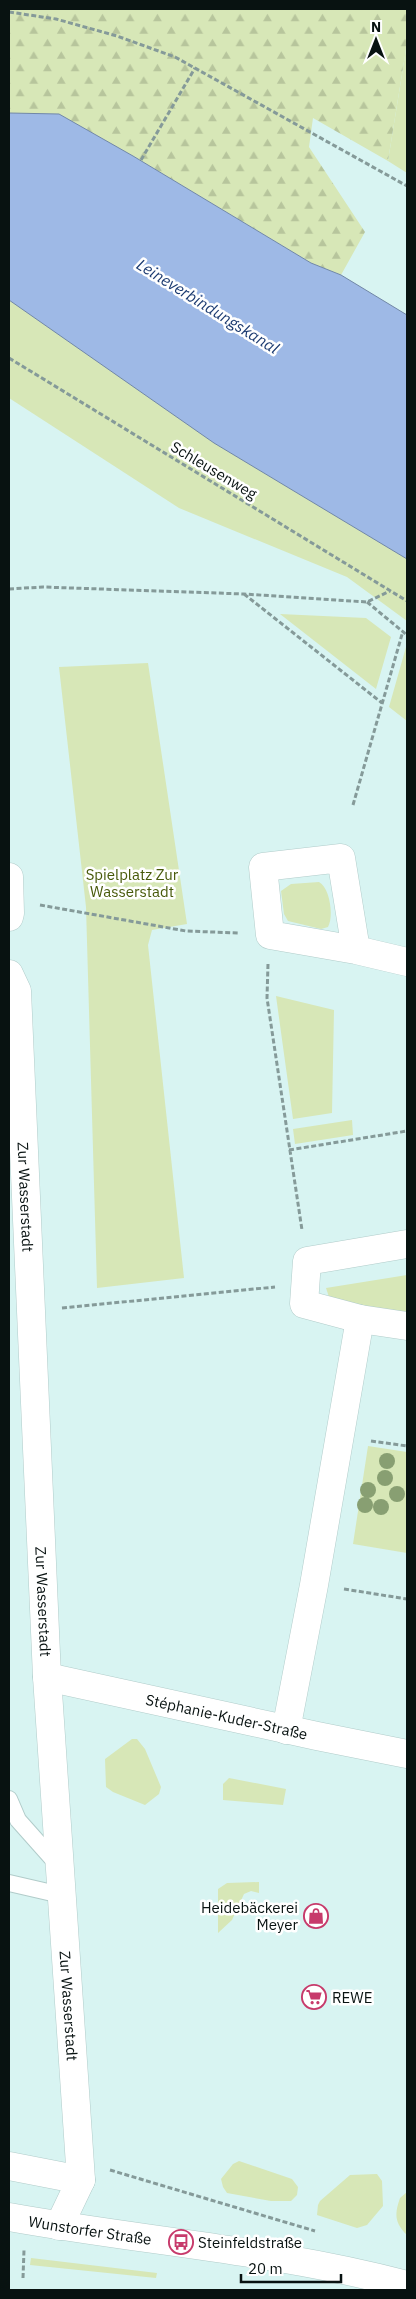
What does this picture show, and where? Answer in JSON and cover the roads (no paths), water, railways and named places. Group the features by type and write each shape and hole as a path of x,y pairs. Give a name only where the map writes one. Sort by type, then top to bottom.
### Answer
{"street":[{"path":"356,950 341,858 263,867 270,935 356,950 407,962"},
{"name":"Zur Wasserstadt","path":"9,974 16,991 47,1677 58,1865 81,2180 59,2226"},
{"path":"407,1244 306,1272 304,1304 360,1319 407,1326"},
{"path":"286,1730 341,1436 360,1319"},
{"name":"Stéphanie-Kuder-Straße","path":"47,1677 286,1730 407,1754"},
{"path":"9,2166 81,2180"},
{"name":"Wunstorfer Straße","path":"9,2217 59,2226 243,2250 320,2264 407,2285"}],"lane":[{"path":"9,1799 18,1820 58,1865"},
{"path":"9,1884 61,1895"}],"water":[{"name":"Leineverbindungskanal","path":"9,113 59,114 133,156 311,263 341,275 407,315 407,559 214,443 9,300"}],"place":[{"name":"Heidebäckerei Meyer","path":"316,1916"},
{"name":"REWE","path":"314,1997"},
{"name":"Steinfeldstraße","path":"181,2242"}],"park label":[{"name":"Spielplatz Zur Wasserstadt","path":"132,882"}]}
